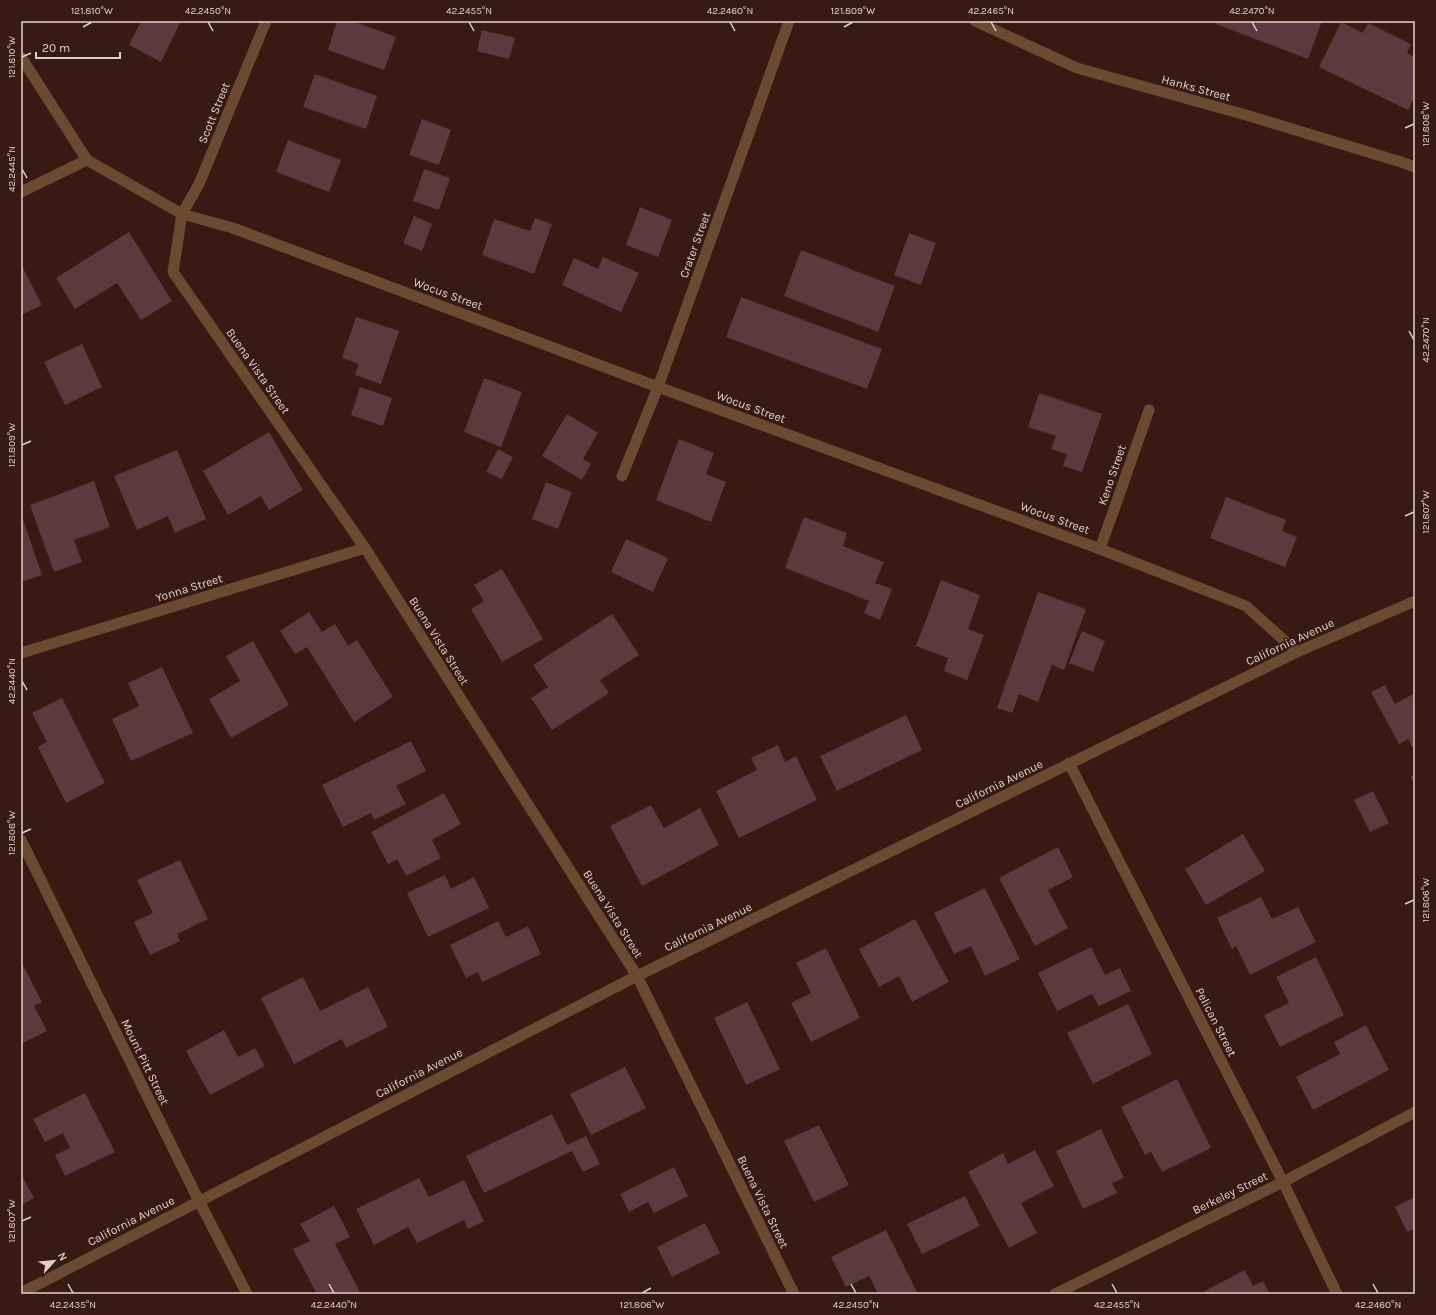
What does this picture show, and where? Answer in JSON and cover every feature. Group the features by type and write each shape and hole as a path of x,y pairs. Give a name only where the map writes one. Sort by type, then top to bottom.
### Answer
{"street":[{"name":"Scott Street","path":"182,214 199,184 266,21"},
{"name":"Crater Street","path":"622,476 658,386 789,21"},
{"name":"Hanks Street","path":"975,21 1077,68 1246,115 1415,167"},
{"path":"21,57 88,160 182,214"},
{"path":"21,192 88,160"},
{"name":"Wocus Street","path":"182,214 233,228 1100,549 1246,606 1296,652"},
{"name":"Buena Vista Street","path":"182,214 173,272 365,548 637,976 794,1294"},
{"name":"Keno Street","path":"1100,549 1149,410"},
{"name":"Yonna Street","path":"21,653 365,548"},
{"name":"California Avenue","path":"21,1293 637,976 1296,652 1415,601"},
{"name":"Pelican Street","path":"1069,763 1283,1182 1337,1294"},
{"name":"Mount Pitt Street","path":"21,840 199,1201 247,1294"},
{"name":"Berkeley Street","path":"1056,1294 1283,1182 1415,1112"}],"building":[{"path":"141,21 181,21 161,62 129,45"},
{"path":"337,21 352,21 396,37 384,70 328,50"},
{"path":"1217,21 1322,21 1308,59 1216,24"},
{"path":"1341,22 1363,33 1368,23 1411,44 1407,53 1415,57 1415,96 1408,110 1319,67"},
{"path":"482,30 515,38 509,59 477,51"},
{"path":"315,74 377,96 366,129 303,107"},
{"path":"422,119 451,130 439,165 409,155"},
{"path":"288,140 341,160 329,192 276,172"},
{"path":"424,169 450,178 439,210 413,201"},
{"path":"640,207 672,220 658,257 626,245"},
{"path":"414,216 432,224 422,251 403,243"},
{"path":"535,218 552,224 534,274 482,255 494,219 530,231"},
{"path":"129,232 172,301 141,320 117,283 75,309 56,278"},
{"path":"909,233 936,243 921,285 894,275"},
{"path":"801,250 895,286 878,332 784,296"},
{"path":"603,257 639,273 621,312 562,285 574,258 598,269"},
{"path":"21,264 42,305 21,315"},
{"path":"741,297 882,349 867,389 726,337"},
{"path":"356,317 399,331 381,384 355,375 359,364 342,358"},
{"path":"82,344 102,387 65,405 44,362"},
{"path":"484,378 522,392 501,447 464,432"},
{"path":"360,387 392,398 383,426 351,415"},
{"path":"1039,393 1102,414 1082,472 1063,466 1067,454 1051,449 1056,436 1028,427"},
{"path":"567,414 598,433 583,459 591,464 582,480 542,456"},
{"path":"269,432 303,490 269,510 261,496 228,515 203,471"},
{"path":"679,439 714,453 706,474 726,482 711,522 656,500"},
{"path":"498,449 513,457 502,479 486,472"},
{"path":"177,450 206,519 175,533 168,516 137,530 114,476"},
{"path":"94,481 110,527 74,540 82,562 54,572 30,505"},
{"path":"546,482 572,492 558,529 532,519"},
{"path":"1226,497 1286,520 1282,531 1297,537 1285,567 1210,538"},
{"path":"21,514 42,575 21,582"},
{"path":"804,517 847,533 843,546 884,562 875,583 892,589 880,620 864,613 869,601 785,568"},
{"path":"626,539 668,558 653,592 611,572"},
{"path":"502,569 543,639 502,662 471,609 484,601 474,585"},
{"path":"941,580 980,595 968,629 984,635 967,680 944,671 948,658 916,646"},
{"path":"1038,592 1086,609 1064,670 1052,665 1038,702 1019,694 1012,713 997,708"},
{"path":"309,612 322,632 335,624 348,646 357,640 393,697 354,722 307,647 295,654 280,631"},
{"path":"612,614 639,655 600,680 609,693 552,730 531,698 548,687 533,665"},
{"path":"1082,631 1105,641 1093,672 1069,663"},
{"path":"253,641 289,705 231,738 209,699 240,681 226,656"},
{"path":"162,667 193,733 131,761 112,719 139,706 128,683"},
{"path":"1385,685 1395,704 1415,693 1415,752 1408,739 1399,744 1371,692"},
{"path":"62,698 105,783 66,803 38,747 47,742 32,713"},
{"path":"906,715 922,750 837,791 820,756"},
{"path":"411,741 426,771 396,786 406,804 374,820 371,813 343,827 322,785"},
{"path":"778,745 785,762 796,756 817,800 739,838 716,791 757,770 751,758"},
{"path":"1415,774 1415,786 1411,777"},
{"path":"1373,791 1389,823 1370,832 1354,800"},
{"path":"444,793 461,824 432,840 441,858 406,876 397,859 388,864 371,832"},
{"path":"651,805 664,828 700,808 719,845 642,886 610,826"},
{"path":"1243,834 1265,871 1206,905 1185,869"},
{"path":"1058,847 1073,877 1048,890 1068,928 1035,946 999,878"},
{"path":"180,860 208,919 177,934 180,941 150,955 134,922 153,913 137,880"},
{"path":"445,875 451,889 474,877 489,908 428,937 407,893"},
{"path":"985,888 1020,959 985,976 971,946 954,954 934,913"},
{"path":"1261,897 1272,919 1298,907 1316,942 1250,975 1236,946 1232,949 1217,918"},
{"path":"915,919 949,982 912,1002 899,976 879,987 859,949"},
{"path":"498,921 506,937 528,926 541,954 482,982 478,972 466,978 450,945"},
{"path":"1091,947 1105,975 1120,968 1131,991 1099,1006 1092,994 1057,1011 1038,973"},
{"path":"826,948 860,1018 811,1042 791,1003 811,993 796,963"},
{"path":"1316,957 1344,1015 1280,1047 1264,1015 1289,1003 1276,977"},
{"path":"21,961 42,1002 34,1006 47,1031 21,1044"},
{"path":"303,977 320,1011 368,987 388,1027 346,1048 342,1039 294,1064 261,998"},
{"path":"747,1002 780,1069 746,1085 714,1018"},
{"path":"1128,1004 1152,1054 1093,1084 1067,1033"},
{"path":"1366,1025 1389,1070 1313,1110 1296,1077 1340,1054 1334,1042"},
{"path":"224,1030 238,1057 255,1048 265,1066 210,1095 186,1051"},
{"path":"625,1067 646,1108 591,1135 570,1094"},
{"path":"1177,1079 1211,1148 1162,1172 1151,1152 1145,1155 1121,1107"},
{"path":"85,1093 115,1152 65,1176 55,1155 70,1148 63,1133 45,1142 33,1119"},
{"path":"552,1114 567,1145 586,1136 600,1164 583,1172 572,1151 484,1193 466,1156"},
{"path":"819,1125 849,1185 814,1202 784,1141"},
{"path":"1101,1129 1124,1178 1112,1183 1117,1193 1083,1209 1056,1151"},
{"path":"1035,1150 1054,1186 1021,1203 1037,1233 1009,1248 968,1172 1003,1153 1008,1164"},
{"path":"674,1167 688,1196 654,1213 648,1202 629,1212 620,1194"},
{"path":"21,1174 34,1198 21,1205"},
{"path":"419,1178 429,1197 464,1180 484,1221 468,1229 464,1220 417,1243 408,1227 374,1245 356,1209"},
{"path":"965,1196 980,1226 922,1254 907,1224"},
{"path":"1415,1197 1415,1228 1407,1232 1395,1207"},
{"path":"334,1206 350,1237 335,1244 361,1294 317,1294 293,1249 310,1241 300,1224"},
{"path":"705,1223 720,1253 672,1277 657,1247"},
{"path":"886,1230 918,1294 878,1294 869,1276 846,1287 831,1257"},
{"path":"1245,1270 1253,1286 1263,1281 1270,1294 1199,1294"}]}
